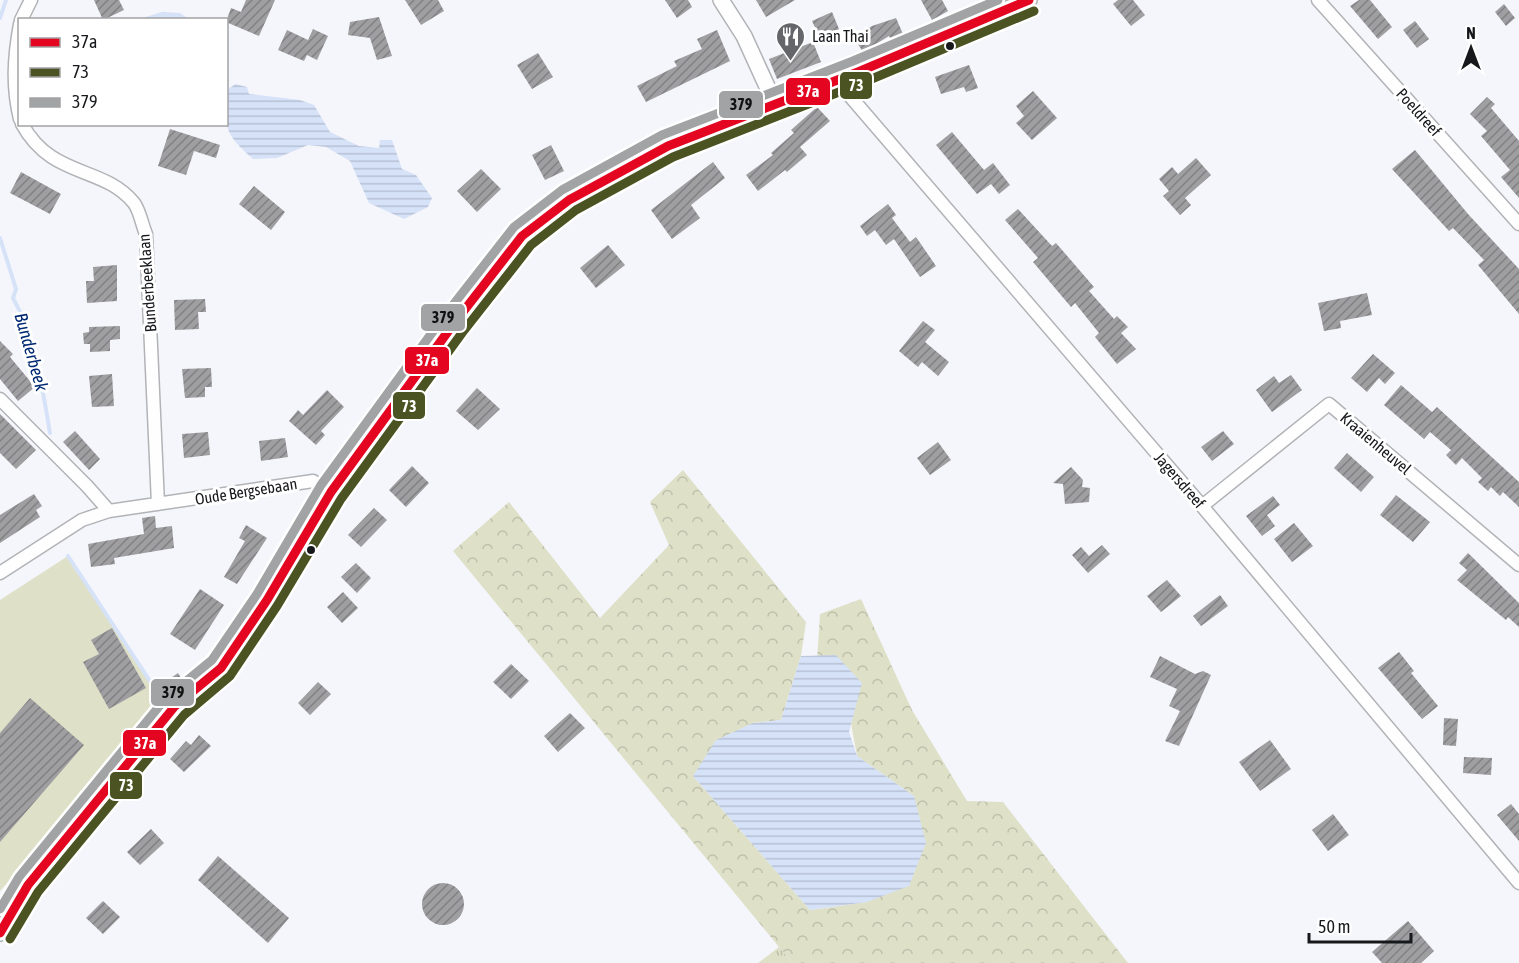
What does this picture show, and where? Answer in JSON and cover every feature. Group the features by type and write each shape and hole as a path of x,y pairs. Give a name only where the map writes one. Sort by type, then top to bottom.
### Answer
{"street":[{"path":"22,18 31,0"},
{"path":"721,0 744,36 775,104"},
{"path":"0,933 28,885 175,706 221,668 267,600 331,492 452,326 522,236 569,200 668,146 837,81 1029,0"},
{"name":"Poeldreef","path":"1318,0 1519,224"},
{"path":"18,35 14,56 14,94 18,111"},
{"name":"Jagersdreef","path":"837,81 1202,506 1519,884"},
{"name":"Bunderbeeklaan","path":"23,126 32,142 54,161 121,191 136,205 146,234 158,504"},
{"path":"0,399 109,511"},
{"name":"Kraaienheuvel","path":"1202,506 1329,404 1519,565"},
{"name":"Oude Bergsebaan","path":"0,573 82,520 109,511 313,481 331,492"}],"green space":[{"path":"683,470 806,622 801,656 781,720 753,723 693,776 810,910 867,902 914,796 857,756 846,696 817,660 820,614 861,599 912,710 967,801 1003,802 1128,963 793,963 453,551 509,502 600,618 669,545 650,502"},
{"path":"68,556 165,704 0,891 0,600"},
{"path":"779,947 793,963 758,963"}],"water":[{"path":"162,12 180,13 188,18 142,18"},
{"path":"235,84 247,87 249,94 300,100 314,105 330,132 359,146 379,148 380,140 392,140 402,169 416,175 432,198 428,207 404,219 369,203 350,161 326,147 308,145 277,158 253,159 235,142 228,128 228,87"},
{"path":"836,655 862,683 849,732 857,756 914,796 926,843 909,886 867,902 810,910 693,776 716,740 753,723 781,720 801,656"}],"building":[{"path":"94,0 119,0 124,10 102,18"},
{"path":"246,0 275,0 259,36 228,23 231,8 241,12"},
{"path":"405,0 438,0 444,11 421,25"},
{"path":"665,0 688,0 692,7 677,18"},
{"path":"756,0 795,0 766,17"},
{"path":"921,0 942,0 948,11 932,20"},
{"path":"1118,0 1133,0 1145,15 1131,26 1113,4"},
{"path":"1359,0 1370,0 1392,27 1378,39 1350,6"},
{"path":"1504,4 1515,18 1506,26 1495,12"},
{"path":"832,12 839,29 820,38 812,21"},
{"path":"379,17 392,56 377,60 370,38 348,35 350,22"},
{"path":"896,18 903,34 891,39 889,36 863,52 854,38 872,26"},
{"path":"1415,21 1429,39 1417,48 1403,30"},
{"path":"313,29 328,36 317,60 307,55 304,61 278,50 287,30 308,40"},
{"path":"717,30 730,61 646,102 637,86 677,66 674,61 702,49 697,39"},
{"path":"813,42 821,62 777,79 769,59"},
{"path":"538,53 553,77 532,89 517,65"},
{"path":"969,65 978,88 966,92 964,87 941,94 935,77"},
{"path":"1033,91 1057,118 1032,140 1016,123 1024,116 1016,106"},
{"path":"1487,97 1495,104 1491,108 1519,141 1519,198 1501,177 1510,170 1481,136 1487,131 1470,114"},
{"path":"817,107 830,121 800,147 807,155 787,172 785,170 758,191 746,175 773,155 771,153 794,133 791,130"},
{"path":"170,129 220,145 216,158 194,151 186,175 158,166"},
{"path":"952,132 984,170 993,163 1010,185 999,194 991,184 977,194 936,145"},
{"path":"551,145 564,171 545,180 532,155"},
{"path":"1415,150 1468,214 1519,269 1519,314 1478,265 1484,260 1453,228 1449,231 1392,169"},
{"path":"1196,158 1211,175 1185,198 1191,205 1180,215 1163,196 1169,191 1159,179 1172,167 1178,174"},
{"path":"713,162 725,178 691,205 700,218 672,239 651,210"},
{"path":"481,169 501,189 477,212 457,191"},
{"path":"21,172 61,194 50,214 10,193"},
{"path":"254,186 285,212 271,230 239,204"},
{"path":"888,204 896,215 892,218 910,242 916,237 936,266 920,277 894,239 886,245 875,230 867,236 860,226"},
{"path":"1018,209 1052,246 1056,243 1094,287 1089,291 1114,319 1117,316 1128,327 1121,333 1136,349 1117,364 1095,337 1099,333 1075,303 1071,307 1033,262 1038,258 1005,220"},
{"path":"608,245 625,265 596,288 580,268"},
{"path":"117,265 117,301 87,303 86,281 94,281 93,267"},
{"path":"1367,293 1372,315 1340,321 1341,328 1324,331 1318,303"},
{"path":"205,299 206,312 198,312 199,329 175,330 174,300"},
{"path":"923,321 935,330 925,342 949,362 938,376 922,362 918,367 899,351"},
{"path":"120,326 120,339 110,340 110,351 90,352 90,344 84,344 83,333 89,332 89,327"},
{"path":"0,341 13,354 10,357 35,387 18,401 0,379"},
{"path":"1373,354 1395,373 1385,384 1379,378 1367,392 1351,378"},
{"path":"211,368 212,387 205,387 205,397 185,398 182,369"},
{"path":"112,374 114,406 92,407 89,376"},
{"path":"1291,375 1302,390 1272,412 1256,390 1274,376 1279,383"},
{"path":"1401,385 1432,412 1437,407 1519,482 1519,507 1503,492 1500,496 1491,487 1488,491 1478,482 1482,478 1462,458 1456,465 1446,455 1451,450 1430,432 1424,439 1384,405"},
{"path":"477,388 500,409 478,430 456,411"},
{"path":"327,390 344,407 321,431 325,435 316,445 289,421 298,410 303,415"},
{"path":"0,414 36,450 16,469 0,453"},
{"path":"75,431 100,459 89,470 63,442"},
{"path":"1223,431 1234,444 1212,461 1201,447"},
{"path":"208,432 210,455 184,458 182,434"},
{"path":"285,438 288,457 261,461 259,441"},
{"path":"938,442 951,460 930,475 917,458"},
{"path":"1347,453 1374,477 1361,492 1334,468"},
{"path":"412,466 429,483 406,507 389,490"},
{"path":"1071,467 1083,480 1082,487 1090,488 1089,502 1065,504 1063,484 1053,483"},
{"path":"34,494 42,506 36,510 40,517 0,543 0,515"},
{"path":"1396,495 1430,522 1413,542 1380,515"},
{"path":"1273,496 1280,505 1267,515 1275,526 1262,536 1246,516"},
{"path":"374,508 387,520 361,547 348,535"},
{"path":"155,516 156,528 172,526 174,548 114,558 115,564 91,567 88,544 144,534 142,518"},
{"path":"1294,523 1313,546 1292,562 1274,539"},
{"path":"246,525 267,538 237,584 224,577 245,541 239,538"},
{"path":"1102,545 1110,554 1088,573 1072,555 1081,547 1089,556"},
{"path":"1468,553 1519,603 1519,627 1508,617 1506,620 1457,580 1467,570 1459,563"},
{"path":"356,563 371,578 357,593 341,577"},
{"path":"1167,580 1181,596 1161,612 1147,596"},
{"path":"200,589 224,605 195,650 170,634"},
{"path":"343,592 358,608 342,623 327,607"},
{"path":"1220,595 1228,606 1201,626 1193,616"},
{"path":"112,628 146,688 109,709 83,662 99,654 91,640"},
{"path":"1399,652 1414,671 1411,673 1438,706 1422,719 1378,668"},
{"path":"1160,656 1195,674 1203,671 1211,675 1179,746 1165,741 1180,711 1169,706 1177,689 1150,677"},
{"path":"511,664 529,681 511,699 493,682"},
{"path":"178,673 185,685 173,694 165,682"},
{"path":"318,682 331,694 310,715 298,703"},
{"path":"30,698 84,745 0,842 0,733"},
{"path":"570,713 585,728 558,752 544,736"},
{"path":"1444,718 1458,719 1456,746 1443,745"},
{"path":"199,735 211,746 184,772 170,759 186,741 191,745"},
{"path":"1270,740 1291,769 1260,791 1239,762"},
{"path":"1464,757 1492,758 1491,775 1463,773"},
{"path":"1511,804 1519,814 1519,841 1497,815"},
{"path":"1333,814 1349,835 1328,851 1312,830"},
{"path":"151,829 164,843 140,865 127,852"},
{"path":"218,856 289,918 268,943 198,880"},
{"path":"443,883 458,889 464,904 458,919 443,925 428,919 422,904 428,889"},
{"path":"103,901 120,917 103,934 86,918"},
{"path":"1408,921 1434,951 1421,963 1382,963 1372,952"}],"waterway":[{"name":"Bunderbeek","path":"0,18 6,0"},
{"name":"Bunderbeek","path":"0,238 16,289 13,298 33,347 50,433"},
{"name":"Bunderbeek","path":"68,556 165,704"}],"transit line":[{"name":"379","path":"0,909 19,877 166,698 212,660 257,594 321,485 442,319 514,227 562,190 662,135 853,61 998,0"},
{"name":"37a","path":"0,933 28,885 175,706 221,668 267,600 331,492 452,326 522,236 569,200 668,146 858,72 1029,0"},
{"name":"73","path":"10,939 38,892 184,715 230,676 277,606 341,499 462,333 531,245 576,210 673,157 862,83 1034,11"}],"place":[{"name":"Laan Thai","path":"791,62"}]}
